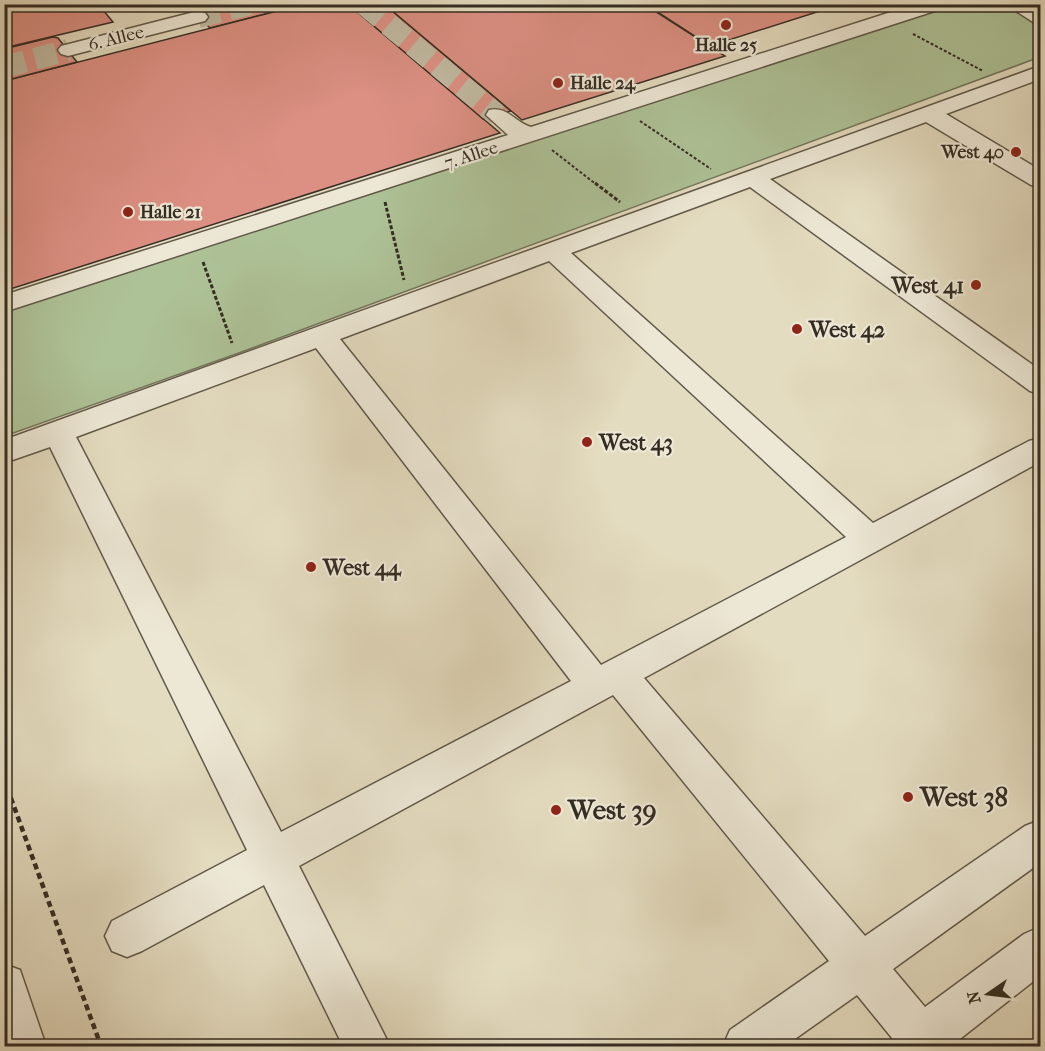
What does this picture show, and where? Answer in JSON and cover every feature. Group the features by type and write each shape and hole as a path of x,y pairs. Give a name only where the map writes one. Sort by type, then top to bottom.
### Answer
{"street":[{"path":"156,4 174,24"},
{"name":"7. Allee","path":"4,304 937,4"},
{"path":"1014,4 1041,18"},
{"name":"6. Allee","path":"68,50 198,17"},
{"path":"4,452 1041,72"},
{"path":"928,113 1041,180"},
{"path":"497,115 516,130 532,135"},
{"path":"745,182 1041,384"},
{"path":"554,252 870,540"},
{"path":"322,336 607,680 861,966 920,1044 1041,949"},
{"path":"58,432 367,1047"},
{"path":"128,936 1041,448"},
{"path":"746,1047 1041,839"},
{"path":"4,986 23,1047"}],"path":[{"path":"888,21 1007,84"},
{"path":"620,107 745,182"},
{"path":"532,135 642,219"},
{"path":"381,184 410,304"},
{"path":"196,244 241,366"},
{"path":"4,778 102,1047"}],"green space":[{"path":"937,5 1010,5 1040,20 1040,57 236,354 5,436 4,304"}],"building":[{"path":"4,4 98,4 113,22 4,48"},
{"path":"192,4 305,4 210,28 187,6"},
{"name":"Halle 21","path":"305,4 348,4 500,133 4,291 4,81"},
{"path":"348,4 384,4 511,111 483,119"},
{"name":"Halle 24","path":"384,4 644,4 725,56 522,120"},
{"name":"Halle 25","path":"645,4 842,4 710,46"},
{"path":"53,37 58,38 77,62 4,81 4,49"}],"tunnel":[{"path":"198,17 250,4"},
{"path":"364,4 497,115"},
{"path":"4,67 68,50"}],"place":[{"name":"Halle 25","path":"726,25"},
{"name":"Halle 24","path":"558,83"},
{"name":"West 40","path":"1016,152"},
{"name":"Halle 21","path":"128,212"},
{"name":"West 41","path":"976,285"},
{"name":"West 42","path":"797,329"},
{"name":"West 43","path":"587,442"},
{"name":"West 44","path":"311,567"},
{"name":"West 38","path":"908,797"},
{"name":"West 39","path":"556,810"}]}
